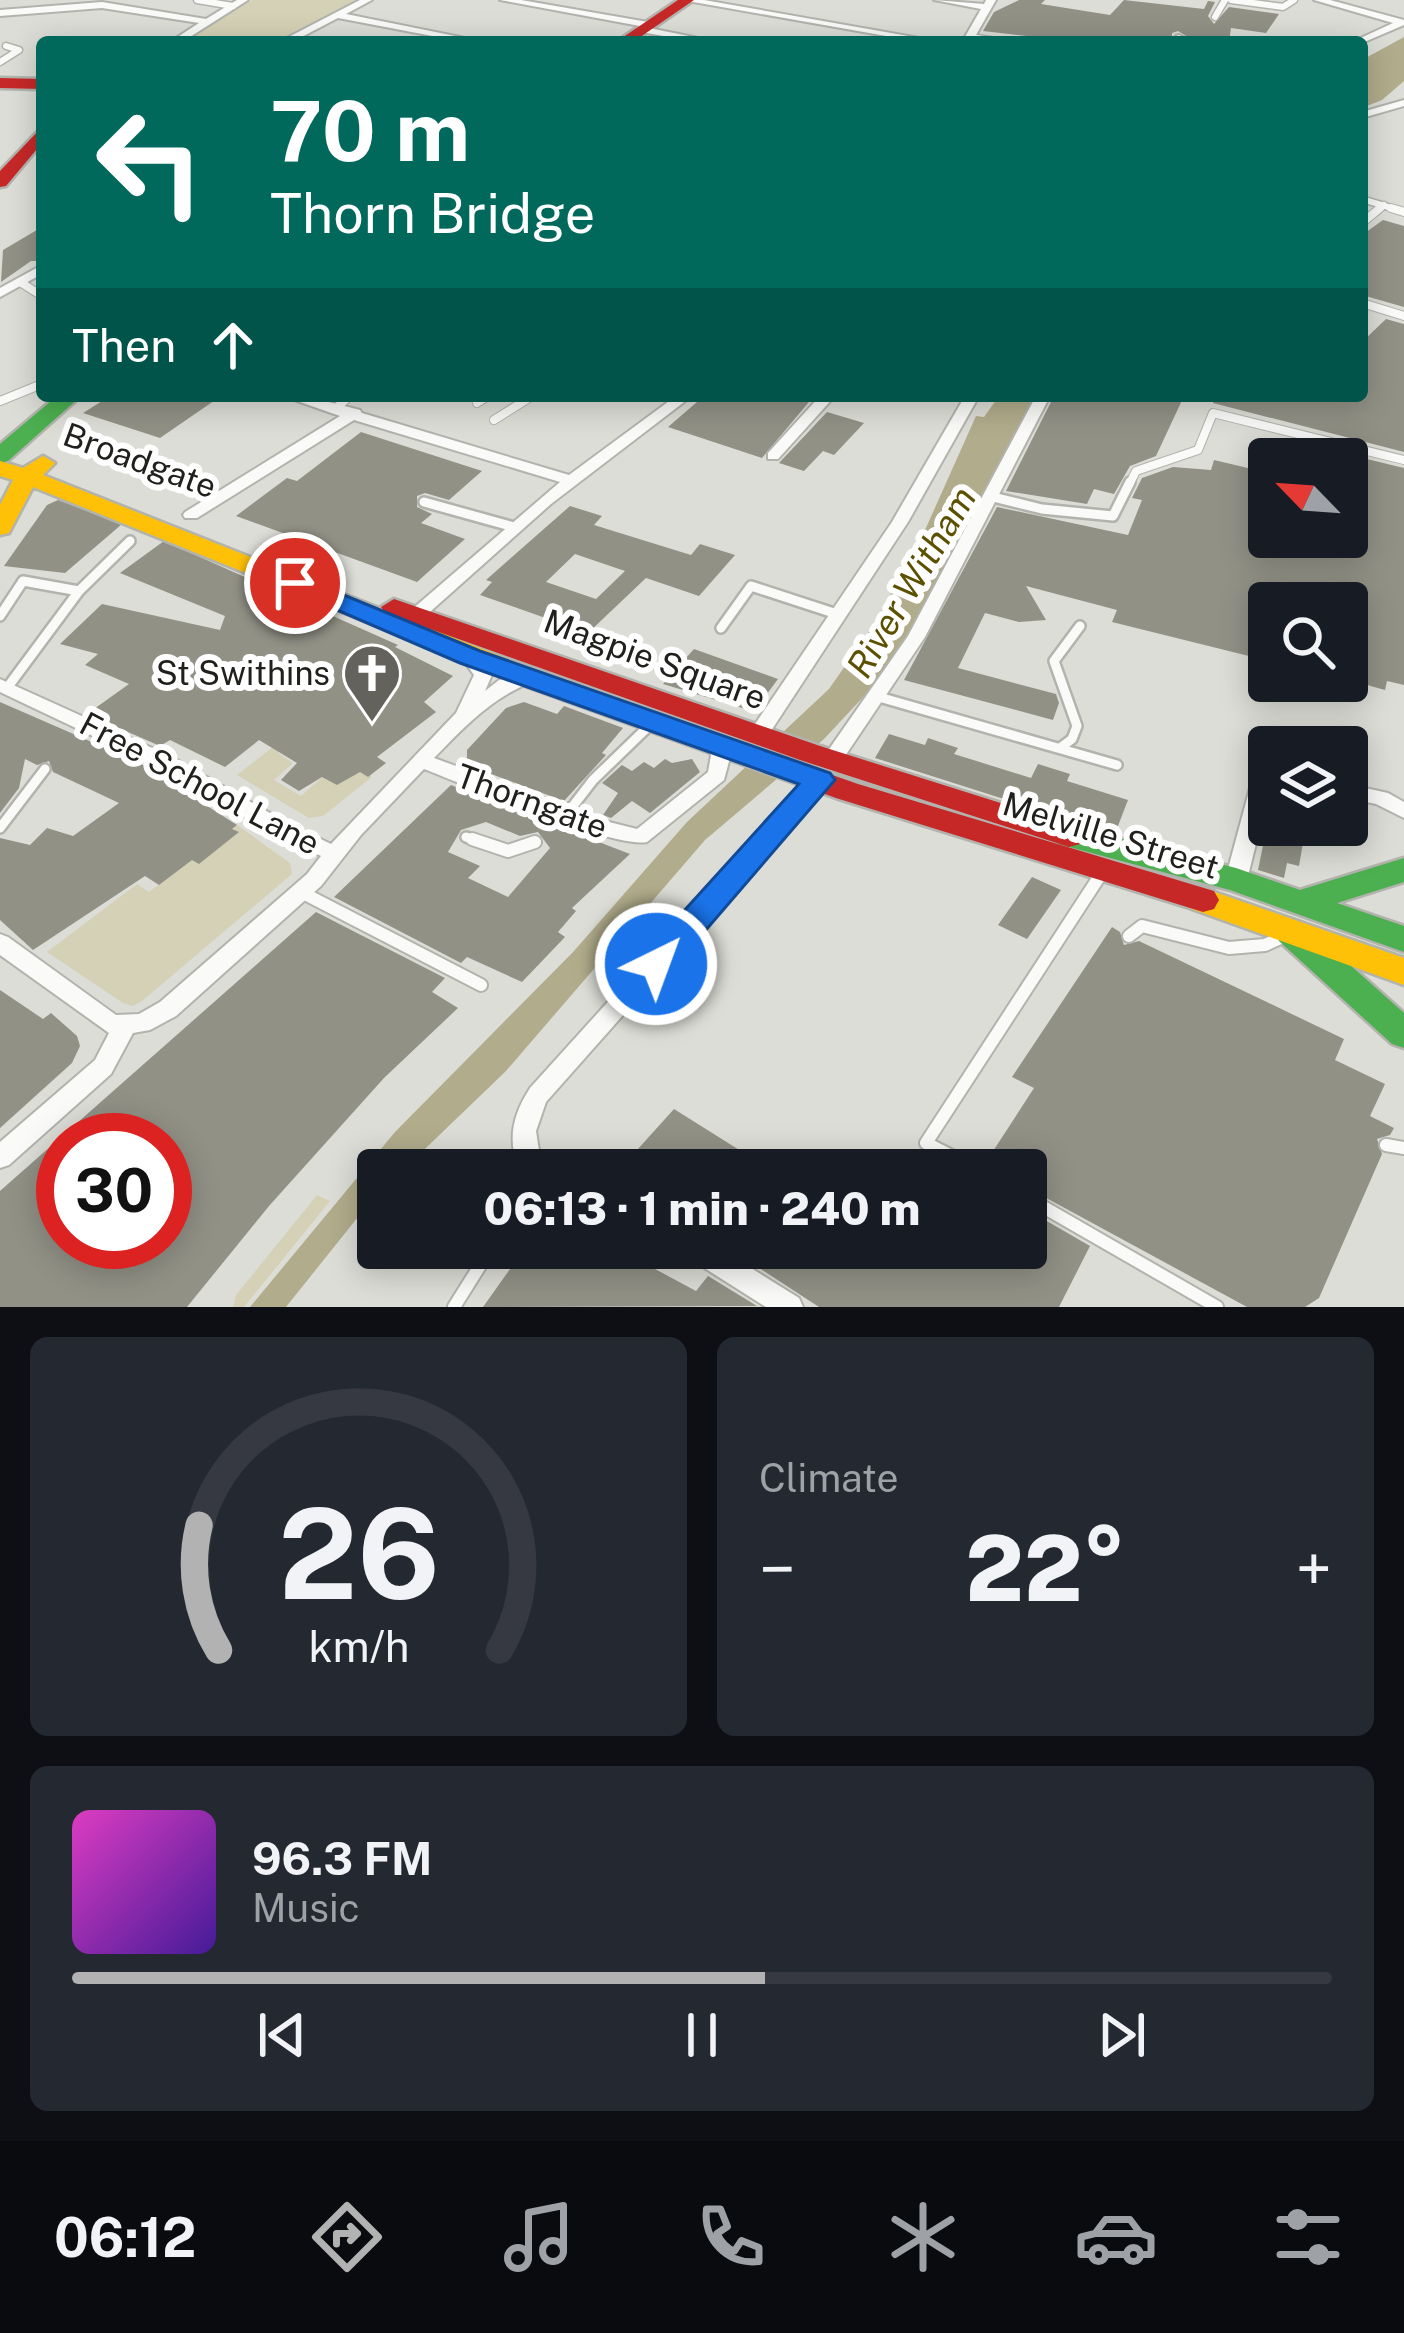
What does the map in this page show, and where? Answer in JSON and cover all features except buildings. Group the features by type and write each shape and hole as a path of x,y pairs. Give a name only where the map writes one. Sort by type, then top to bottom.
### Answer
{"main road":[{"path":"638,32 687,0"},
{"path":"0,83 36,85"},
{"path":"0,182 36,138"},
{"path":"0,528 13,460 65,402"},
{"name":"Broadgate","path":"13,460 191,515 416,615 494,656"},
{"name":"Broadgate","path":"13,460 494,656"},
{"name":"Magpie Square","path":"494,656 532,676 707,737 760,743"},
{"name":"Magpie Square","path":"494,656 760,743"},
{"path":"760,743 814,766"},
{"name":"Melville Street","path":"814,766 1103,871 1199,898 1404,972"},
{"name":"Melville Street","path":"814,766 1236,880 1404,939"},
{"path":"1304,902 1404,870"},
{"path":"1291,932 1404,1034"}],"street":[{"path":"296,36 367,0"},
{"path":"505,0 588,14 638,32 668,36"},
{"path":"588,14 611,0"},
{"path":"687,0 902,36"},
{"path":"939,0 989,4 971,36"},
{"path":"1319,0 1403,22"},
{"path":"184,36 238,3"},
{"path":"0,13 102,4 205,21"},
{"path":"336,15 448,36"},
{"path":"1368,37 1403,22"},
{"path":"1368,113 1404,103"},
{"path":"0,293 36,273"},
{"path":"317,402 336,408 352,405 572,481"},
{"path":"416,615 514,527 677,402"},
{"path":"772,456 822,402"},
{"path":"760,743 930,473 969,402"},
{"path":"524,1149 523,1118 538,1095 814,766 879,697 993,497 1040,402"},
{"path":"191,515 352,405"},
{"path":"463,718 494,656"},
{"path":"0,943 102,1019 125,1026 153,1019 301,892 463,718 506,684 532,676"},
{"name":"Free School Lane","path":"4,687 88,732 186,772 298,842 334,853"},
{"name":"Thorngate","path":"424,761 558,817 640,837 721,770 721,754 707,737"},
{"path":"1368,795 1404,811"},
{"path":"1236,880 1249,846"},
{"path":"1,1154 103,1067 125,1026"},
{"path":"729,1269 790,1307"}],"lane":[{"path":"197,0 238,3"},
{"path":"1215,17 1228,0 1283,7 1294,0"},
{"path":"0,62 18,52 6,46"},
{"path":"1368,201 1404,212"},
{"path":"1368,218 1384,206"},
{"path":"20,282 36,292"},
{"path":"1368,305 1404,316"},
{"path":"0,401 36,386"},
{"path":"494,420 522,402"},
{"path":"993,497 1042,509 1113,516 1136,470 1198,450 1213,413 1404,460"},
{"path":"424,502 514,527"},
{"path":"4,687 79,591 130,541"},
{"path":"0,616 22,581 79,591"},
{"path":"721,628 751,586 840,615"},
{"path":"1060,748 1072,739 1077,727 1054,661 1058,650 1073,642 1080,626"},
{"path":"879,697 1117,765"},
{"path":"558,817 656,719"},
{"path":"0,828 25,802 45,769"},
{"path":"466,837 508,851 535,842"},
{"path":"938,1149 926,1143 1103,871"},
{"path":"301,892 482,985"},
{"path":"1129,937 1142,926 1163,926 1217,949 1251,951 1291,932"},
{"path":"1386,1145 1404,1148"},
{"path":"1047,1209 1217,1307"},
{"path":"454,1307 478,1269"}],"shaded area":[{"path":"252,0 363,0 294,36 191,36"},
{"path":"292,732 299,736 278,753 293,763 274,780 301,796 325,775 337,785 361,771 372,777 323,816 309,818 237,775"},
{"path":"237,825 290,863 292,874 142,1001 133,1006 123,1003 47,952 137,884 149,892"},
{"path":"317,1195 330,1201 244,1307 233,1307 236,1295"}],"water":[{"path":"1404,37 1404,81 1368,106 1368,57"},
{"name":"River Witham","path":"995,402 1031,402 910,634 866,694 824,739 705,840 506,1071 425,1149 381,1149 574,951 687,822 829,689 873,626 921,539 976,416 984,417"},
{"path":"357,1178 357,1218 286,1307 250,1307"}],"traffic: fast":[{"path":"0,456 63,402"},
{"path":"1069,836 1236,880 1404,939"},
{"path":"1304,901 1404,870"},
{"path":"1291,932 1404,1034"}],"traffic: slow":[{"path":"0,528 27,477 43,463"},
{"path":"0,468 136,517 538,681"},
{"path":"1203,900 1404,972"}],"traffic: jam":[{"path":"632,36 687,0"},
{"path":"0,83 36,84"},
{"path":"0,182 36,139"},
{"path":"394,607 810,753 1069,836"},
{"path":"538,681 847,791 1203,900"}],"place":[{"name":"St Swithins","path":"372,724"}],"route":[{"path":"295,583 470,657 820,780 656,964"}]}
